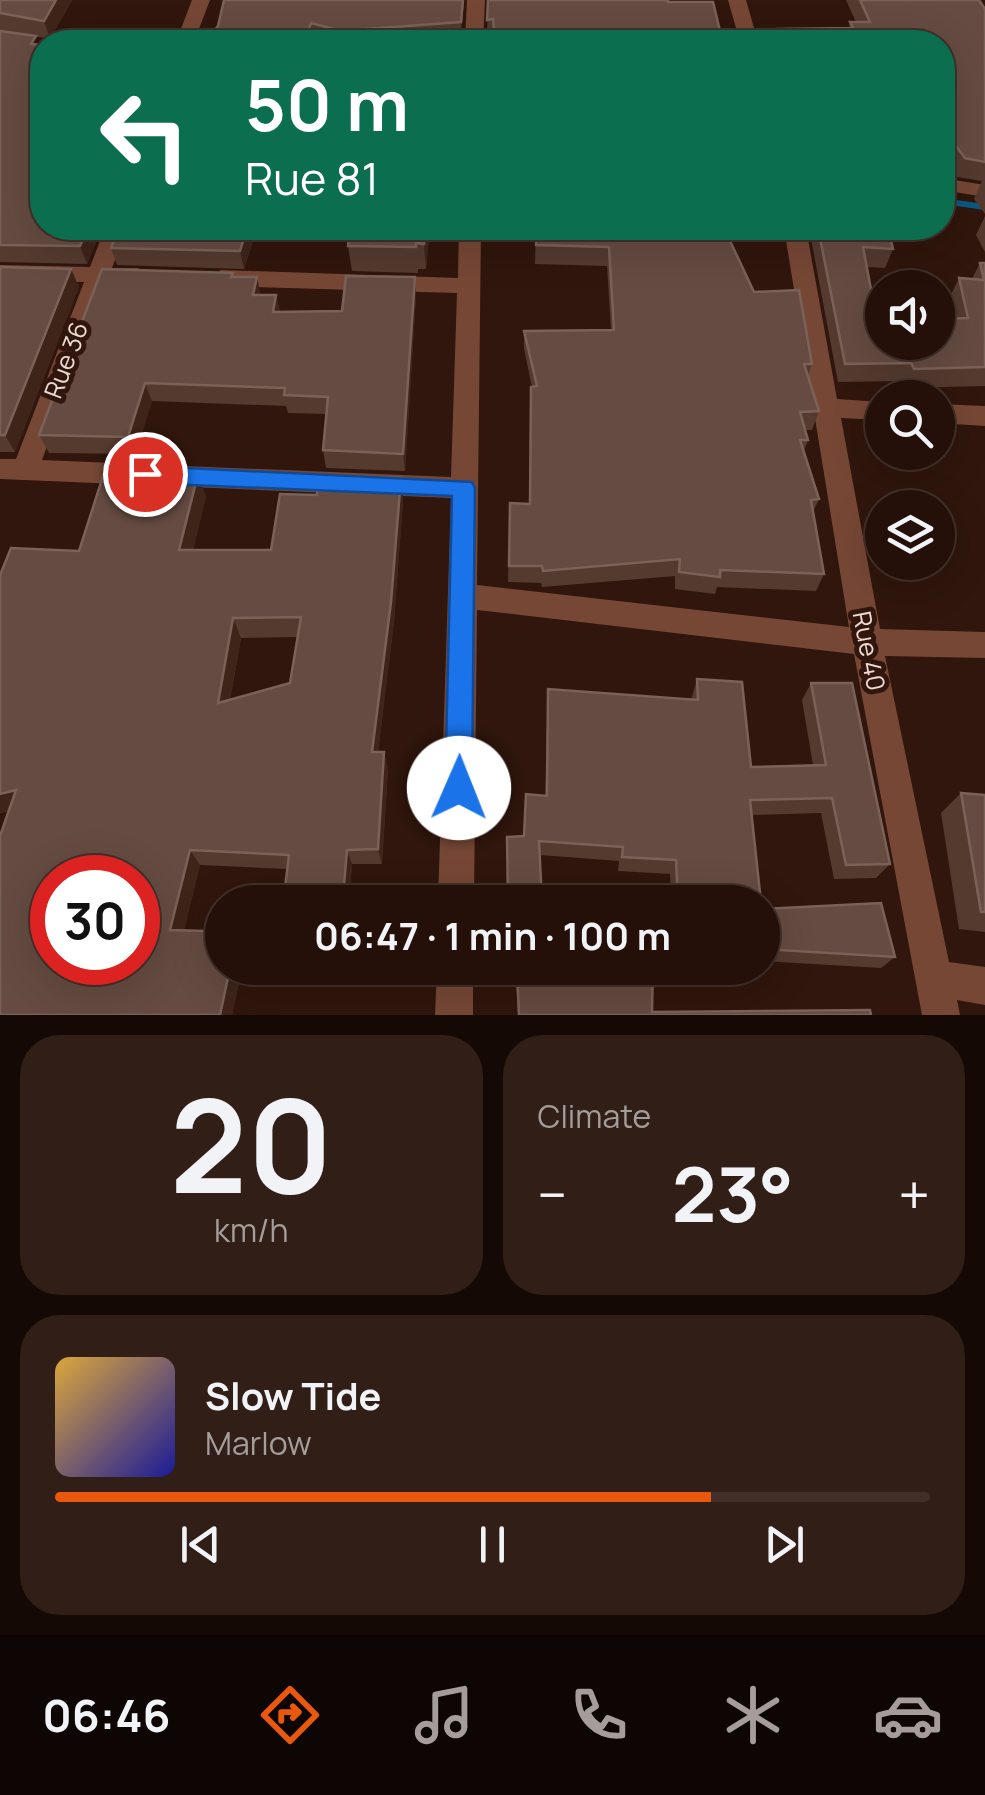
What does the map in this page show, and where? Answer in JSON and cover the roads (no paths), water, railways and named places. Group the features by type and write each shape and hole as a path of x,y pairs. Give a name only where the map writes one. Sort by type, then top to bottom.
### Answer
{"street":[{"path":"190,30 201,0"},
{"path":"475,30 476,0"},
{"path":"737,0 746,30"},
{"path":"955,186 985,191"},
{"name":"Rue 36","path":"12,470 111,240"},
{"path":"456,885 470,240"},
{"name":"Rue 40","path":"797,240 867,642 941,1015"},
{"path":"0,273 157,276"},
{"path":"196,278 468,286"},
{"path":"828,408 865,410"},
{"path":"955,415 985,416"},
{"path":"12,470 464,488"},
{"path":"463,596 867,642 985,645"},
{"path":"934,978 985,986"},
{"path":"454,1015 455,985"}],"waterway":[{"path":"955,203 985,207"}]}
